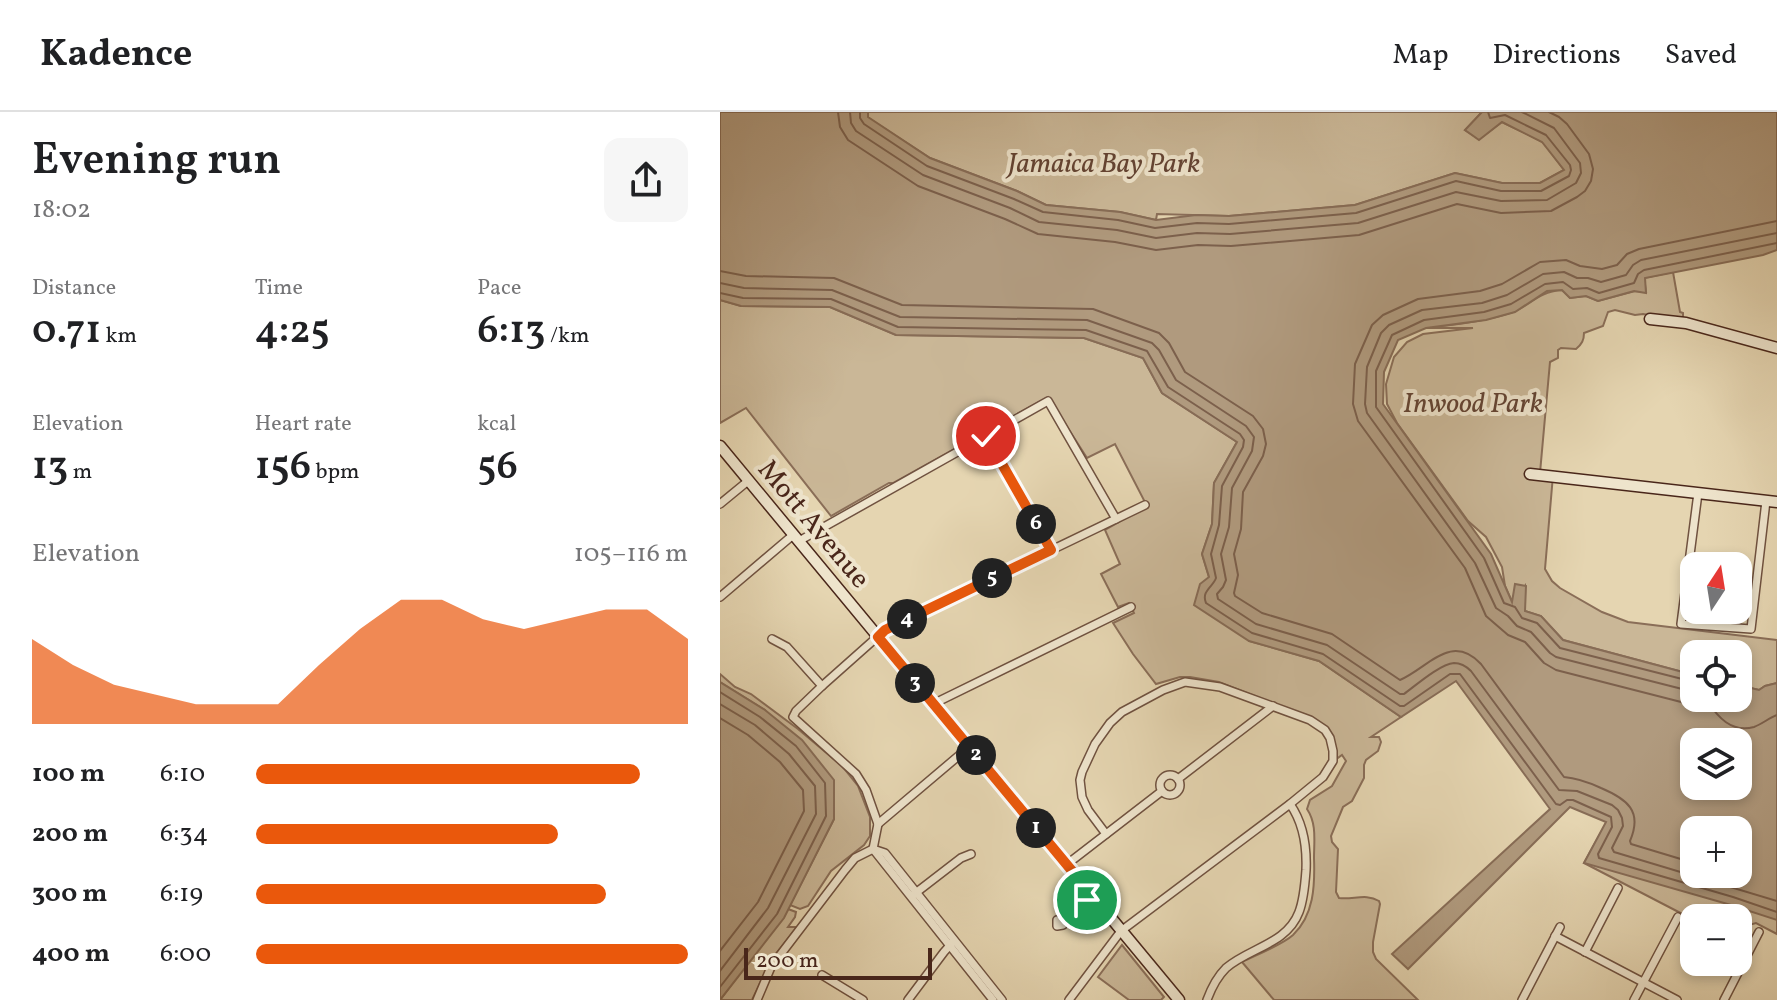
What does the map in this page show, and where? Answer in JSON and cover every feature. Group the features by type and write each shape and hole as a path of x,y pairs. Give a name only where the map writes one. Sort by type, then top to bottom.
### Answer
{"street":[{"path":"1650,319 1686,323 1777,348"},
{"path":"720,597 796,538 1048,401 1116,519"},
{"path":"986,436 1051,550"},
{"name":"Mott Avenue","path":"720,446 1179,1000"},
{"path":"1530,474 1698,493 1772,502 1751,629 1681,624 1698,493"},
{"path":"720,504 748,481"},
{"path":"873,849 878,824 866,790 856,774 793,717 796,711 885,630 1145,505"},
{"path":"933,704 1131,607"},
{"path":"772,639 787,647 822,686"},
{"path":"1069,1000 1121,931 1323,777 1333,761 1332,742 1325,730 1310,720 1220,687 1185,682 1163,690 1116,717 1095,744 1082,772 1082,797 1106,834"},
{"path":"1178,779 1273,706"},
{"path":"878,824 969,747"},
{"path":"1173,775 1178,779 1180,786 1174,794 1168,795 1162,791 1159,785 1163,777 1173,775"},
{"path":"1066,865 1162,791"},
{"path":"1207,1000 1228,966 1287,931 1299,914 1305,881 1305,838 1290,804"},
{"path":"873,849 914,895 993,1000"},
{"path":"757,1000 771,967 845,870 855,858 873,849"},
{"path":"914,895 961,858 971,854"},
{"path":"1585,952 1618,888"},
{"path":"1063,920 1092,895"},
{"path":"1634,1000 1678,917"},
{"path":"1522,1000 1560,927"},
{"path":"1724,1000 1759,932"},
{"path":"1555,936 1677,1000"},
{"path":"908,1000 952,943"},
{"path":"952,943 1002,1000"},
{"path":"822,975 863,1000"}],"green space":[{"name":"Jamaica Bay Park","path":"868,112 1482,112 1465,130 1479,139 1502,122 1543,142 1564,170 1540,183 1502,183 1455,173 1355,205 1229,216 1157,214 1156,220 1120,212 1046,205 930,158 867,117"},
{"name":"Inwood Park","path":"1673,272 1683,320 1615,310 1608,312 1603,326 1584,333 1576,349 1558,350 1558,358 1550,362 1540,473 1553,475 1545,569 1560,588 1602,612 1628,622 1777,640 1777,683 1759,690 1752,688 1752,640 1680,640 1680,671 1563,640 1541,616 1525,611 1525,586 1513,604 1505,586 1502,567 1486,537 1468,521 1397,423 1387,404 1386,384 1394,357 1407,342 1423,334 1473,328 1426,328 1500,316 1553,291 1562,290 1570,298 1586,296 1598,301 1635,291 1646,292 1644,278"},
{"path":"720,300 741,306 830,307 896,335 1084,338 1143,358 1162,393 1237,442 1214,483 1212,524 1202,554 1209,577 1249,641 1319,661 1401,717 1371,737 1379,737 1378,751 1366,760 1364,778 1352,801 1343,807 1331,836 1338,849 1336,892 1339,898 1364,897 1379,901 1373,952 1376,959 1418,1000 1274,1000 1242,962 1288,939 1305,918 1312,900 1314,879 1314,833 1307,809 1310,800 1332,786 1346,761 1342,755 1335,760 1327,729 1318,721 1219,682 1180,677 1156,684 1133,654 1113,623 1134,613 1129,603 1118,607 1101,574 1120,564 1105,530 1147,506 1115,444 1087,458 1048,397 831,516 746,408 720,423"},
{"path":"720,674 798,729 842,766 858,786 870,817 870,836 864,845 831,871 808,906 800,909 790,905 834,819 765,710 720,682"},
{"path":"1605,825 1680,866 1680,888 1752,888 1752,879 1777,888 1777,934 1756,923 1752,924 1752,904 1680,904 1680,913 1584,863"},
{"path":"788,909 796,912 788,927 797,927 771,960 752,1000 720,1000"},
{"path":"1122,945 1164,997 1161,1000 1129,1000 1098,977"}],"water":[{"path":"720,112 868,112 868,117 930,158 1046,205 1120,212 1156,220 1355,205 1455,173 1502,183 1540,183 1564,170 1542,142 1502,122 1479,140 1465,130 1482,112 1777,112 1777,250 1645,278 1646,293 1634,291 1598,301 1586,296 1570,298 1562,290 1547,291 1515,312 1486,320 1426,328 1398,340 1384,372 1383,404 1491,554 1512,602 1515,584 1526,586 1525,611 1541,616 1563,640 1680,671 1680,712 1752,712 1752,688 1759,690 1777,683 1777,920 1752,912 1752,904 1728,904 1584,863 1606,822 1570,807 1408,969 1392,954 1550,809 1456,681 1401,717 1319,661 1249,641 1194,605 1200,584 1209,577 1202,554 1212,524 1214,483 1237,442 1162,393 1143,358 1084,338 896,335 830,307 741,306 720,300"},
{"path":"720,682 765,710 802,740 834,780 834,819 784,918 720,1000"}],"route":[{"path":"986,436 1051,550 885,630 878,637 1092,895 1087,900"}]}
